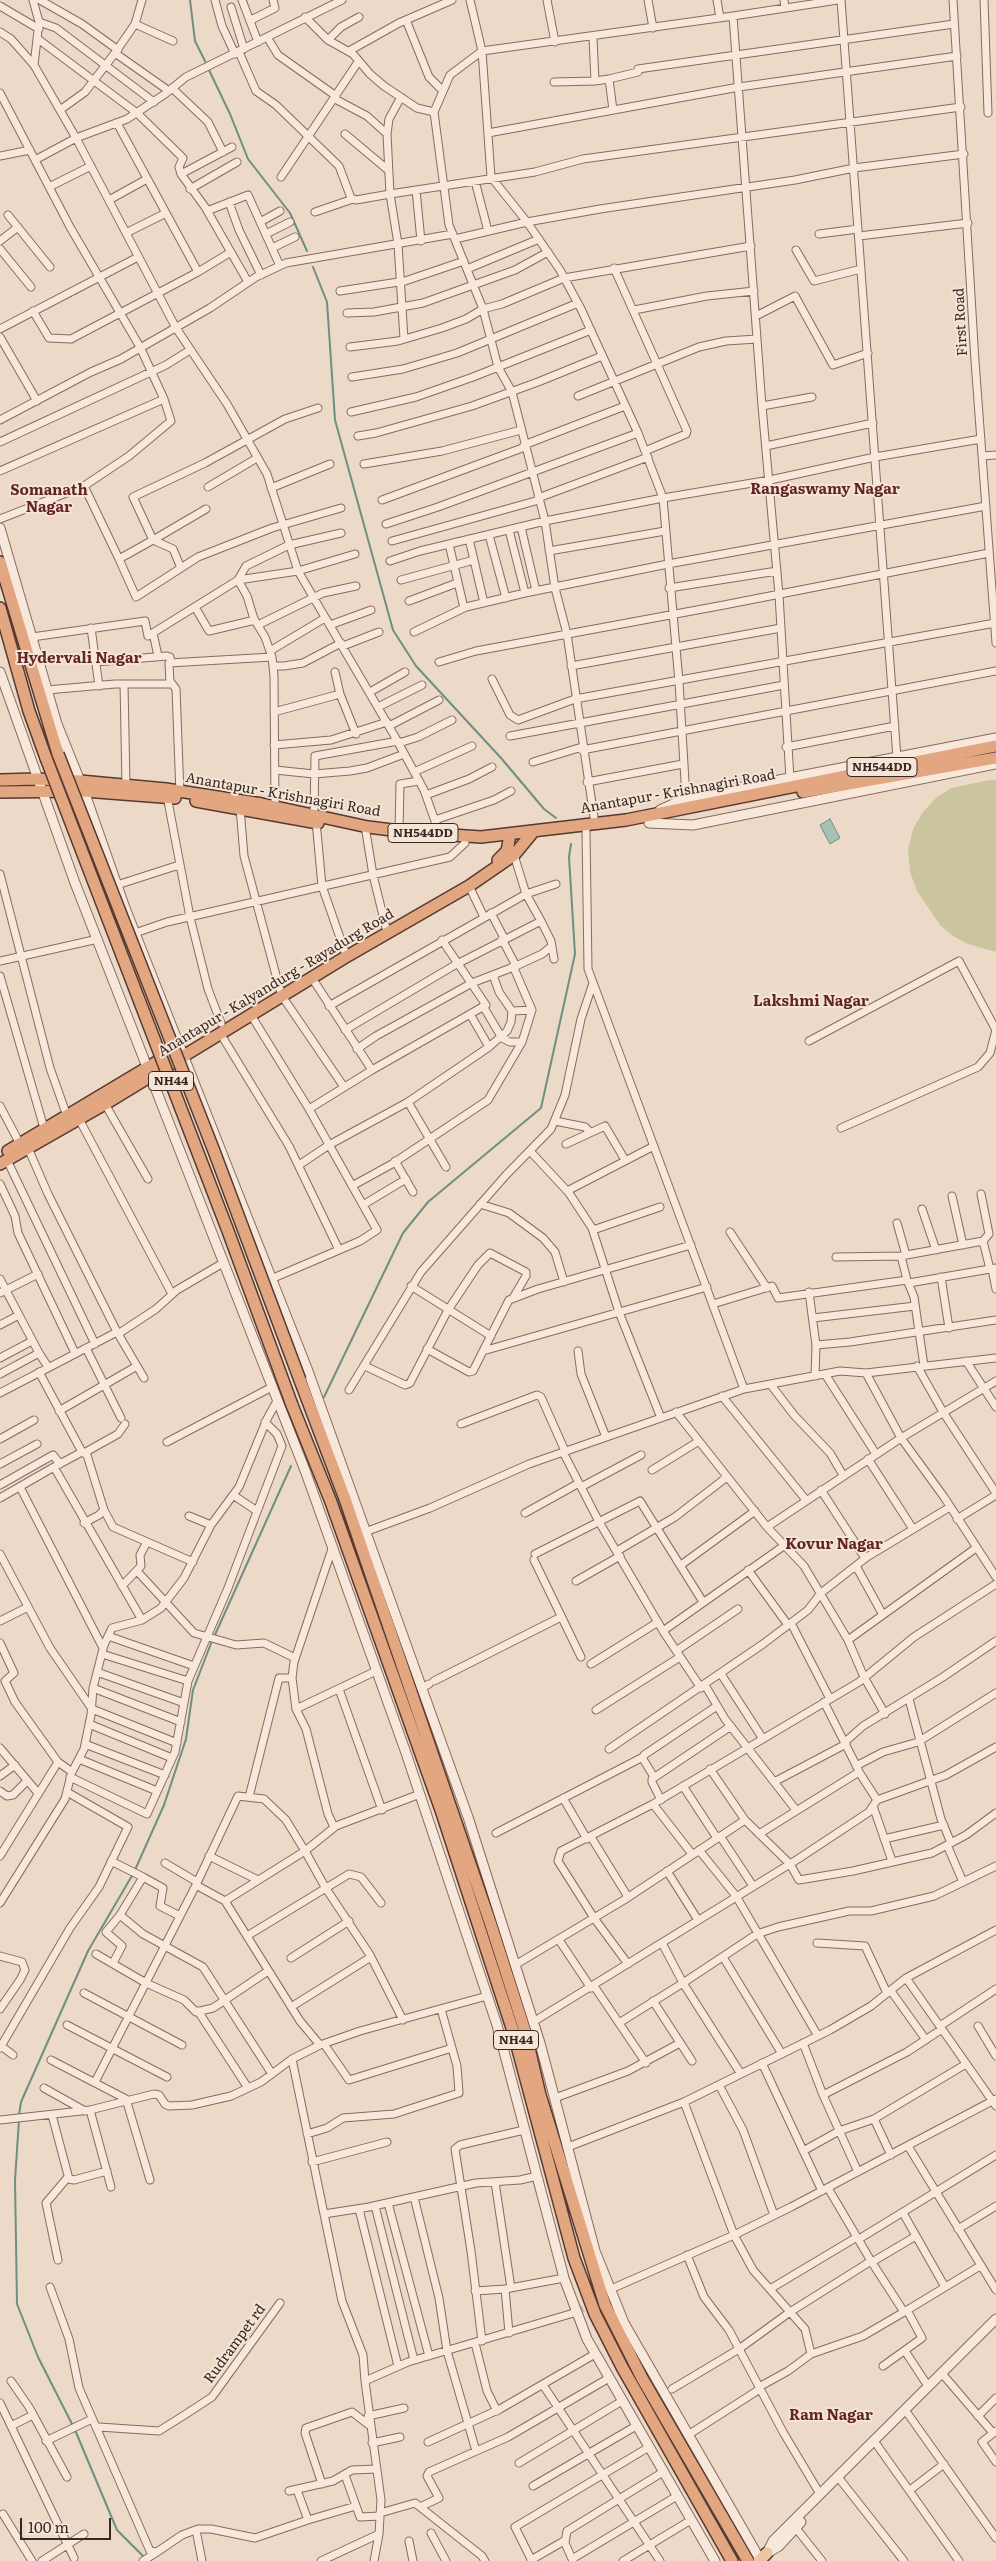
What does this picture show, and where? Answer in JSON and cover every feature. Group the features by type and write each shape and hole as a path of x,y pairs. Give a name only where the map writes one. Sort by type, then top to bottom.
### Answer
{"highway":[{"name":"NH44","path":"0,562 68,782 105,871 210,1142 389,1612 525,2031 540,2095 605,2305 642,2378 696,2468 746,2558"},
{"name":"NH44","path":"0,608 29,711 46,758 225,1222 278,1372 331,1502 442,1814 513,2031 574,2258 592,2306 622,2368 732,2561"},
{"name":"Anantapur - Krishnagiri Road","path":"0,792 126,785 180,795 275,807 366,832 465,843 649,819 996,746"},
{"name":"NH544DD","path":"768,795 996,758"},
{"name":"Anantapur - Krishnagiri Road","path":"0,780 37,779 82,786 167,793"},
{"name":"Anantapur - Krishnagiri Road","path":"180,795 240,808 315,817 399,831 510,838"},
{"name":"Anantapur - Kalyandurg - Rayadurg Road","path":"221,1028 251,1015 281,993 312,978 469,886 514,855 529,836"},
{"name":"Anantapur - Kalyandurg - Rayadurg Road","path":"24,1146 44,1128 150,1071 494,863 508,851 510,838"},
{"name":"Anantapur - Kalyandurg - Rayadurg Road","path":"2,1160 24,1146 105,1104 150,1071"}],"street":[{"path":"33,0 39,26 34,66"},
{"path":"40,0 82,24 171,90 208,122 223,152"},
{"path":"60,110 84,92 117,51 135,24 142,0"},
{"path":"215,0 222,26 240,52"},
{"path":"242,0 258,42"},
{"path":"251,20 274,9 276,5 273,0"},
{"path":"35,160 76,138 117,123 137,113 171,90 186,77 342,0"},
{"path":"349,51 406,20 452,0"},
{"path":"470,0 482,51 491,178 528,222 578,303 638,433 663,498 679,682 680,730 686,798"},
{"path":"547,0 555,42"},
{"path":"648,0 653,28"},
{"path":"717,0 720,18"},
{"path":"784,0 785,8"},
{"path":"744,1389 588,969 590,827 587,782 566,634 555,588 539,499 512,392 498,367 483,309 449,225 434,112 450,75 482,51 593,38 840,0 847,71 897,758"},
{"name":"First Road","path":"953,0 996,643"},
{"path":"984,0 988,113"},
{"path":"0,6 39,26 56,28 154,102"},
{"path":"231,7 240,52 256,91 273,102 341,169 353,199"},
{"path":"733,16 762,406 779,595 786,747 790,779"},
{"path":"305,17 328,40 349,51 384,86 417,108 434,112"},
{"path":"328,40 341,27 359,17"},
{"path":"406,20 429,78 444,91"},
{"path":"135,24 172,41"},
{"path":"554,82 609,79 638,70 737,54 954,24"},
{"path":"0,32 11,39 34,66 76,138 176,328 227,404 267,474 298,571 370,692 419,781 440,835"},
{"path":"267,37 278,54 336,98 367,116 387,134"},
{"path":"593,38 595,80"},
{"path":"38,39 137,113 183,158 179,167 181,174 207,211 248,282"},
{"path":"488,133 739,87 957,56"},
{"path":"281,176 336,98 358,62"},
{"path":"609,79 613,110"},
{"path":"0,93 70,228 100,276 140,347 164,400 171,421 129,456 84,486 0,518"},
{"path":"401,97 389,119 387,134 388,170 398,244 398,282 404,339"},
{"path":"315,212 353,199 535,172 584,159 743,138 850,120 961,106"},
{"path":"117,123 198,272"},
{"path":"345,134 388,170"},
{"path":"181,174 232,147"},
{"path":"0,156 30,150"},
{"path":"0,420 176,328 261,275 300,259 454,237 528,222 854,168 964,154"},
{"path":"190,189 237,162"},
{"path":"49,187 91,166"},
{"path":"109,200 147,179"},
{"path":"475,181 488,231"},
{"path":"416,190 421,241"},
{"path":"207,211 248,196 280,266"},
{"path":"229,202 239,230 261,275"},
{"path":"260,222 280,211"},
{"path":"126,233 166,213"},
{"path":"8,215 50,267"},
{"path":"266,234 290,222"},
{"path":"819,234 968,223"},
{"path":"0,242 18,227"},
{"path":"272,248 295,237"},
{"path":"467,269 539,239"},
{"path":"350,347 404,339 466,319 483,309 502,304 564,278 751,246"},
{"path":"0,249 31,287"},
{"path":"796,250 814,281 861,268"},
{"path":"33,311 49,338 71,339 158,294 231,252"},
{"path":"347,314 401,308 474,286 515,270 548,252"},
{"path":"0,329 138,257"},
{"path":"340,291 425,276 464,261"},
{"path":"392,541 539,499 646,454 687,432 658,363 614,268"},
{"path":"634,310 707,296 754,291"},
{"path":"756,316 795,296 833,365 868,353"},
{"path":"352,377 403,369 491,340 578,303"},
{"path":"351,412 416,397 591,330"},
{"path":"0,336 37,401"},
{"path":"578,396 709,344 758,339"},
{"path":"0,442 150,372 190,350"},
{"path":"358,436 444,414 512,392 602,356"},
{"path":"762,406 812,397"},
{"path":"0,471 164,400"},
{"path":"382,500 625,406"},
{"path":"181,568 173,550 153,540 133,496 205,462 285,419 318,408"},
{"path":"766,446 873,423"},
{"path":"364,464 442,451 521,430"},
{"path":"386,524 438,507 638,433"},
{"path":"390,561 449,544 544,522 663,498 770,480 875,457 981,439"},
{"path":"982,456 996,455"},
{"path":"208,487 257,458"},
{"path":"271,488 330,464"},
{"path":"84,486 136,596 198,557 283,525 341,508"},
{"path":"414,632 464,608 525,593 668,564 986,506"},
{"path":"119,559 206,509"},
{"path":"521,527 536,591"},
{"path":"0,528 57,724 82,786 135,933 183,1051 270,1279 308,1371 365,1532 389,1612 428,1684 468,1818 533,2022 595,2251 624,2323 762,2559"},
{"path":"509,530 525,593"},
{"path":"549,551 665,531"},
{"path":"238,580 246,566 289,545 341,533"},
{"path":"488,535 506,598"},
{"path":"469,539 484,603"},
{"path":"449,544 464,608"},
{"path":"439,662 476,651 779,595 989,553"},
{"path":"32,637 145,621 148,636 238,580 298,571 355,554"},
{"path":"401,580 474,560"},
{"path":"670,588 777,571"},
{"path":"238,580 247,596 256,623 271,654 273,666 275,807"},
{"path":"408,601 457,583"},
{"path":"195,607 209,631 256,623 323,593 356,586"},
{"path":"330,625 371,610"},
{"path":"171,663 271,654 325,618"},
{"path":"492,679 510,715 518,720 575,699 782,663 889,641 995,624"},
{"path":"91,628 99,686"},
{"path":"571,666 781,628"},
{"path":"273,666 303,663 342,644 379,632"},
{"path":"154,633 158,656"},
{"path":"96,662 169,656 171,663 169,663 170,681 176,689 180,795"},
{"path":"533,762 582,749 680,730 785,713 996,671"},
{"path":"0,672 41,790 306,1473 420,1794 487,1996 564,2278 595,2354 715,2561"},
{"path":"335,672 340,694 356,734"},
{"path":"370,692 405,672"},
{"path":"47,690 124,684 170,684 170,681"},
{"path":"124,684 126,785"},
{"path":"510,736 784,684"},
{"path":"378,707 422,685"},
{"path":"274,712 340,694"},
{"path":"274,745 326,741 356,734 388,724 439,700"},
{"path":"345,952 322,886 315,817 314,759 316,756 418,737 452,720"},
{"path":"786,747 896,726"},
{"path":"649,819 686,798 996,738"},
{"path":"414,772 472,746"},
{"path":"275,770 314,774 357,770 404,754"},
{"path":"587,782 683,764"},
{"path":"649,819 693,825 996,764"},
{"path":"426,795 469,779 492,767"},
{"path":"399,831 400,784 419,781"},
{"path":"435,820 494,800 511,791"},
{"path":"167,793 190,917 208,989 221,1028 299,1165 339,1250"},
{"path":"240,808 244,856 281,993 344,1087"},
{"path":"366,832 373,875 386,928"},
{"path":"135,933 167,922 450,857 465,843"},
{"path":"514,855 526,894 536,908 552,946 554,958"},
{"path":"117,885 179,865"},
{"path":"0,874 19,957 50,1068 67,1116"},
{"path":"329,1006 442,940 526,894 556,884"},
{"path":"469,886 484,917"},
{"path":"352,1186 395,1162 488,1100 522,1042 532,1010 491,913"},
{"path":"345,1030 457,963 541,921"},
{"path":"0,961 98,939"},
{"path":"442,940 486,1005 484,1006 502,1038 510,1042 522,1042"},
{"path":"357,1049 376,1036 472,983 542,954 552,946"},
{"path":"809,1041 959,961 996,1030 990,1053 978,1067 841,1128"},
{"path":"299,1165 329,1145 408,1102 502,1038 511,1022 512,1010 499,992 493,975"},
{"path":"0,976 44,1128"},
{"path":"312,978 372,1070"},
{"path":"349,1390 411,1286 480,1204 550,1131 564,1095 583,1011 593,983"},
{"path":"310,1109 372,1070 484,1006"},
{"path":"512,1010 532,1010"},
{"path":"470,1014 489,1048"},
{"path":"251,1015 310,1109 377,1230 339,1250 270,1279"},
{"path":"408,1102 446,1167"},
{"path":"105,1104 148,1179"},
{"path":"0,1106 24,1146 118,1333 144,1378"},
{"path":"79,1119 172,1294"},
{"path":"554,1121 578,1125 590,1132"},
{"path":"566,1144 606,1126 625,1160"},
{"path":"567,1191 654,1146"},
{"path":"530,1151 567,1191 587,1217 593,1230 619,1312 660,1418"},
{"path":"2,1160 95,1344"},
{"path":"395,1162 413,1192"},
{"path":"363,1205 406,1179"},
{"path":"0,1184 15,1216 18,1233 75,1353"},
{"path":"836,1257 903,1256 983,1242 989,1234 981,1194"},
{"path":"952,1196 963,1245"},
{"path":"480,1204 509,1214 543,1238 555,1252 564,1282"},
{"path":"593,1230 660,1207"},
{"path":"922,1209 936,1250"},
{"path":"897,1223 908,1281 915,1306 919,1332 920,1366 943,1412 996,1494 957,1519"},
{"path":"730,1232 767,1288"},
{"path":"983,1242 993,1269 996,1289"},
{"path":"512,1298 691,1245"},
{"path":"365,1366 406,1385 410,1383 427,1350 448,1310 478,1265 490,1253 526,1272 526,1276 509,1300 473,1371 470,1372 427,1350"},
{"path":"0,1393 75,1353 118,1333 156,1309 172,1294 223,1263"},
{"path":"713,1304 772,1286 778,1298 810,1292 993,1269"},
{"path":"3,1291 38,1274"},
{"path":"941,1277 949,1328"},
{"path":"0,1279 3,1291 19,1315 38,1353 48,1367"},
{"path":"411,1286 491,1336"},
{"path":"483,1351 707,1287"},
{"path":"810,1292 816,1345 815,1376"},
{"path":"813,1318 915,1306"},
{"path":"0,1325 19,1315"},
{"path":"816,1345 850,1342 996,1320"},
{"path":"0,1358 32,1341"},
{"path":"0,1498 118,1434 123,1421 86,1348"},
{"path":"578,1351 581,1374 606,1436"},
{"path":"0,1374 38,1353"},
{"path":"365,1532 430,1508 529,1464 744,1389 840,1371 866,1373 996,1358"},
{"path":"966,1361 996,1407"},
{"path":"59,1411 137,1366"},
{"path":"38,1372 83,1452 104,1510 113,1527 193,1562"},
{"path":"866,1373 901,1438 996,1576"},
{"path":"825,1374 876,1454"},
{"path":"767,1526 901,1438 996,1381"},
{"path":"770,1385 794,1415 830,1453 843,1475"},
{"path":"167,1442 272,1387"},
{"path":"461,1424 537,1395 541,1397 580,1485 663,1631 747,1748 796,1810"},
{"path":"722,1396 806,1500"},
{"path":"0,1902 65,1799 71,1774 85,1744 92,1709 93,1688 103,1651 112,1628 142,1620 161,1608 167,1601 193,1562 211,1525 239,1486 265,1422 277,1401"},
{"path":"676,1412 767,1526 804,1566 848,1640 864,1677 885,1714"},
{"path":"0,1439 34,1420"},
{"path":"0,1643 14,1672 6,1681 15,1702 58,1762 71,1774 147,1814 177,1743 188,1681 207,1638 282,1446 277,1434 265,1422"},
{"path":"652,1470 699,1441"},
{"path":"0,1464 37,1444"},
{"path":"0,1485 53,1455 84,1523 142,1620"},
{"path":"525,1513 641,1455"},
{"path":"868,1459 913,1529"},
{"path":"576,1581 681,1512 728,1477"},
{"path":"20,1487 103,1651 188,1681"},
{"path":"821,1490 865,1558"},
{"path":"233,1495 257,1511"},
{"path":"581,1657 534,1557 640,1501 703,1602"},
{"path":"610,1749 703,1687 808,1610 821,1593 865,1558 950,1507"},
{"path":"84,1523 99,1516 104,1510"},
{"path":"681,1566 755,1511"},
{"path":"189,1516 211,1525"},
{"path":"122,1586 142,1564 141,1553 147,1542"},
{"path":"663,1631 785,1545"},
{"path":"332,1548 295,1658 292,1678 296,1708 306,1729 328,1814 334,1827"},
{"path":"848,1640 976,1548"},
{"path":"0,1554 50,1648 92,1709 177,1743"},
{"path":"856,1566 883,1614"},
{"path":"748,1570 789,1624 875,1803 892,1861"},
{"path":"137,1571 167,1601 192,1631 219,1642 241,1646 264,1643 295,1658"},
{"path":"628,1964 594,1918 557,1858 561,1851 661,1800 710,1769 827,1701 864,1677 914,1637 996,1584"},
{"path":"0,1621 28,1607"},
{"path":"596,1710 678,1654 738,1609"},
{"path":"428,1684 561,1616"},
{"path":"591,1664 658,1622"},
{"path":"108,1636 194,1666"},
{"path":"774,1782 846,1743 863,1726 909,1699 996,1641"},
{"path":"296,1708 376,1671"},
{"path":"98,1672 184,1703"},
{"path":"721,1674 763,1739"},
{"path":"249,1797 279,1678 292,1678"},
{"path":"0,1690 9,1688"},
{"path":"93,1688 180,1722"},
{"path":"339,1689 382,1810"},
{"path":"759,1834 883,1752 920,1741 996,1693"},
{"path":"909,1699 949,1844 963,1882"},
{"path":"496,1833 643,1757 717,1706"},
{"path":"89,1724 172,1758"},
{"path":"661,1800 652,1782 654,1777 731,1726"},
{"path":"85,1744 165,1775"},
{"path":"533,2022 593,1987 790,1864 869,1812 875,1803 931,1780 996,1747"},
{"path":"0,1748 38,1793"},
{"path":"643,1757 654,1777"},
{"path":"79,1759 157,1791"},
{"path":"0,1856 58,1762"},
{"path":"0,1776 15,1765"},
{"path":"710,1769 745,1820 790,1864 799,1880 853,1871 932,1853 996,1813"},
{"path":"1,1792 13,1796 28,1781"},
{"path":"683,1786 752,1886"},
{"path":"13,2055 0,2047 70,1928 99,1887 128,1827 67,1792"},
{"path":"225,1901 305,1851 334,1827 420,1794"},
{"path":"95,2082 197,1883 238,1796 264,1798 286,1820 325,1887 371,1957 402,2020"},
{"path":"563,1798 628,1897"},
{"path":"653,1804 736,1896 818,2036"},
{"path":"515,1965 628,1897 745,1820"},
{"path":"884,1839 944,1825"},
{"path":"209,1856 258,1880"},
{"path":"111,1861 163,1888 160,1906 180,1916"},
{"path":"165,1863 225,1901 291,2007 349,2080 452,2048"},
{"path":"618,2023 757,1934 806,1919 849,1911 871,1911 934,1896 996,1866"},
{"path":"668,1871 698,1920"},
{"path":"246,1936 349,1874 361,1877 381,1903"},
{"path":"113,1963 122,1946 106,1932 120,1915 142,1876"},
{"path":"120,1915 143,1934 203,1967 272,2074"},
{"path":"290,1958 349,1921"},
{"path":"568,2147 684,2102 818,2036 871,2006 906,1978 996,1930"},
{"path":"559,1940 646,2063"},
{"path":"662,1943 683,1982 741,2074"},
{"path":"817,1943 865,1946 889,1992 926,2040"},
{"path":"96,1954 146,1983 184,2000 196,2012 213,2008 268,1971"},
{"path":"0,1956 22,1962 24,1971 0,2009"},
{"path":"291,2007 371,1957"},
{"path":"723,1957 782,2054"},
{"path":"24,1971 39,1980"},
{"path":"610,2289 734,2235 995,2102 906,1978"},
{"path":"823,2095 907,2052 996,1990"},
{"path":"84,1993 182,2045"},
{"path":"0,2120 88,2110 126,2099 154,2094 159,2094 164,2104 169,2106 192,2105 231,2096 272,2074 292,2059 322,2045 487,1996"},
{"path":"653,2001 692,2061"},
{"path":"307,2134 327,2128 343,2118 394,2114 458,2094 460,2086 441,2009"},
{"path":"198,2011 248,2088"},
{"path":"67,2025 167,2077"},
{"path":"978,2026 996,2056"},
{"path":"554,2098 646,2063 680,2042"},
{"path":"803,2043 823,2095 858,2172"},
{"path":"292,2059 342,2301 363,2356 369,2425 377,2468 380,2514 379,2534 374,2561"},
{"path":"51,2060 126,2099 150,2180"},
{"path":"762,2063 803,2151 825,2189 922,2338 883,2366"},
{"path":"803,2151 839,2131 874,2119 966,2064"},
{"path":"719,2085 743,2130 774,2215"},
{"path":"44,2088 88,2110 111,2187"},
{"path":"684,2102 734,2235 753,2270 805,2329 811,2354"},
{"path":"52,2115 68,2177 74,2180 107,2171"},
{"path":"874,2119 891,2155"},
{"path":"497,2411 486,2391 479,2342 475,2291 455,2151 457,2147 524,2130"},
{"path":"312,2162 387,2142"},
{"path":"908,2146 996,2290"},
{"path":"770,2289 903,2213 996,2155"},
{"path":"324,2214 375,2206 461,2186 520,2180 536,2176"},
{"path":"58,2260 46,2203 68,2177"},
{"path":"495,2182 508,2289 509,2334"},
{"path":"414,2197 439,2298 447,2351 467,2426 476,2451"},
{"path":"388,2203 429,2356"},
{"path":"375,2206 414,2360"},
{"path":"958,2229 996,2206"},
{"path":"359,2209 398,2366"},
{"path":"903,2213 945,2287"},
{"path":"672,2389 739,2349 790,2312 916,2236"},
{"path":"688,2256 704,2297 728,2330 820,2494"},
{"path":"688,2435 788,2371 811,2354 863,2336 980,2266"},
{"path":"475,2291 508,2289 564,2278"},
{"path":"50,2287 69,2339 79,2388 134,2510 148,2548 152,2552 156,2552"},
{"name":"Rudrampet rd","path":"98,2427 158,2431 212,2397 280,2303"},
{"path":"365,2381 414,2360 509,2334 577,2312"},
{"path":"762,2559 779,2546 928,2386 996,2319"},
{"path":"762,2559 773,2541 820,2494 840,2480 996,2328"},
{"path":"905,2351 928,2386"},
{"path":"428,2442 497,2411 595,2354"},
{"path":"945,2377 994,2432 982,2442 996,2462"},
{"path":"420,2507 438,2498 428,2473 508,2437 609,2378"},
{"path":"11,2381 33,2415 67,2477"},
{"path":"543,2385 660,2561"},
{"path":"978,2416 996,2398"},
{"path":"519,2463 622,2401"},
{"path":"0,2402 74,2558"},
{"path":"368,2416 404,2408"},
{"path":"322,2484 305,2433 306,2428 352,2412 369,2425"},
{"path":"908,2414 996,2538"},
{"path":"11,2426 33,2415"},
{"path":"46,2440 92,2419"},
{"path":"532,2486 636,2426"},
{"path":"372,2443 400,2437"},
{"path":"877,2445 959,2561"},
{"path":"565,2544 564,2542 531,2560 515,2528 649,2448"},
{"path":"910,2490 944,2464"},
{"path":"289,2491 322,2484 345,2475 352,2470 377,2468"},
{"path":"663,2472 567,2531 565,2544 573,2560 677,2496"},
{"path":"345,2475 362,2518 415,2504 482,2556 485,2561"},
{"path":"840,2480 901,2560"},
{"path":"297,2490 308,2520"},
{"path":"143,2561 182,2535 196,2530 210,2529 255,2538 356,2506"},
{"path":"1,2512 32,2561"},
{"path":"623,2561 691,2520"},
{"path":"796,2527 822,2561"},
{"path":"196,2530 202,2561"},
{"path":"431,2533 446,2561"},
{"path":"42,2561 84,2534"},
{"path":"320,2561 379,2534"},
{"path":"409,2541 412,2561"}],"shaded area":[{"path":"996,780 996,952 968,944 953,936 940,925 917,891 910,872 908,850 913,829 923,812 936,798 951,788"},
{"path":"830,819 840,838 830,844 820,825"}],"waterway":[{"path":"190,0 195,41 206,63"},
{"path":"209,70 230,114 248,159 290,213 307,251"},
{"path":"313,267 327,302 335,420 393,630 416,666 501,758 544,809 556,818"},
{"path":"324,1397 403,1233 428,1202 541,1108 575,954 569,857 571,844"},
{"path":"214,1637 291,1466"},
{"path":"135,1870 164,1805 186,1739 193,1690 212,1641"},
{"path":"19,2115 21,2102 88,1951 133,1874"},
{"path":"19,2120 15,2180 17,2304 38,2357 73,2426"},
{"path":"75,2430 117,2530 145,2558"}],"tunnel":[{"path":"577,2312 604,2294"}],"district":[{"name":"Rangaswamy Nagar","path":"825,490"},
{"name":"Somanath Nagar","path":"49,500"},
{"name":"Hydervali Nagar","path":"79,659"},
{"name":"Lakshmi Nagar","path":"811,1002"},
{"name":"Kovur Nagar","path":"834,1545"},
{"name":"Ram Nagar","path":"831,2416"}]}
